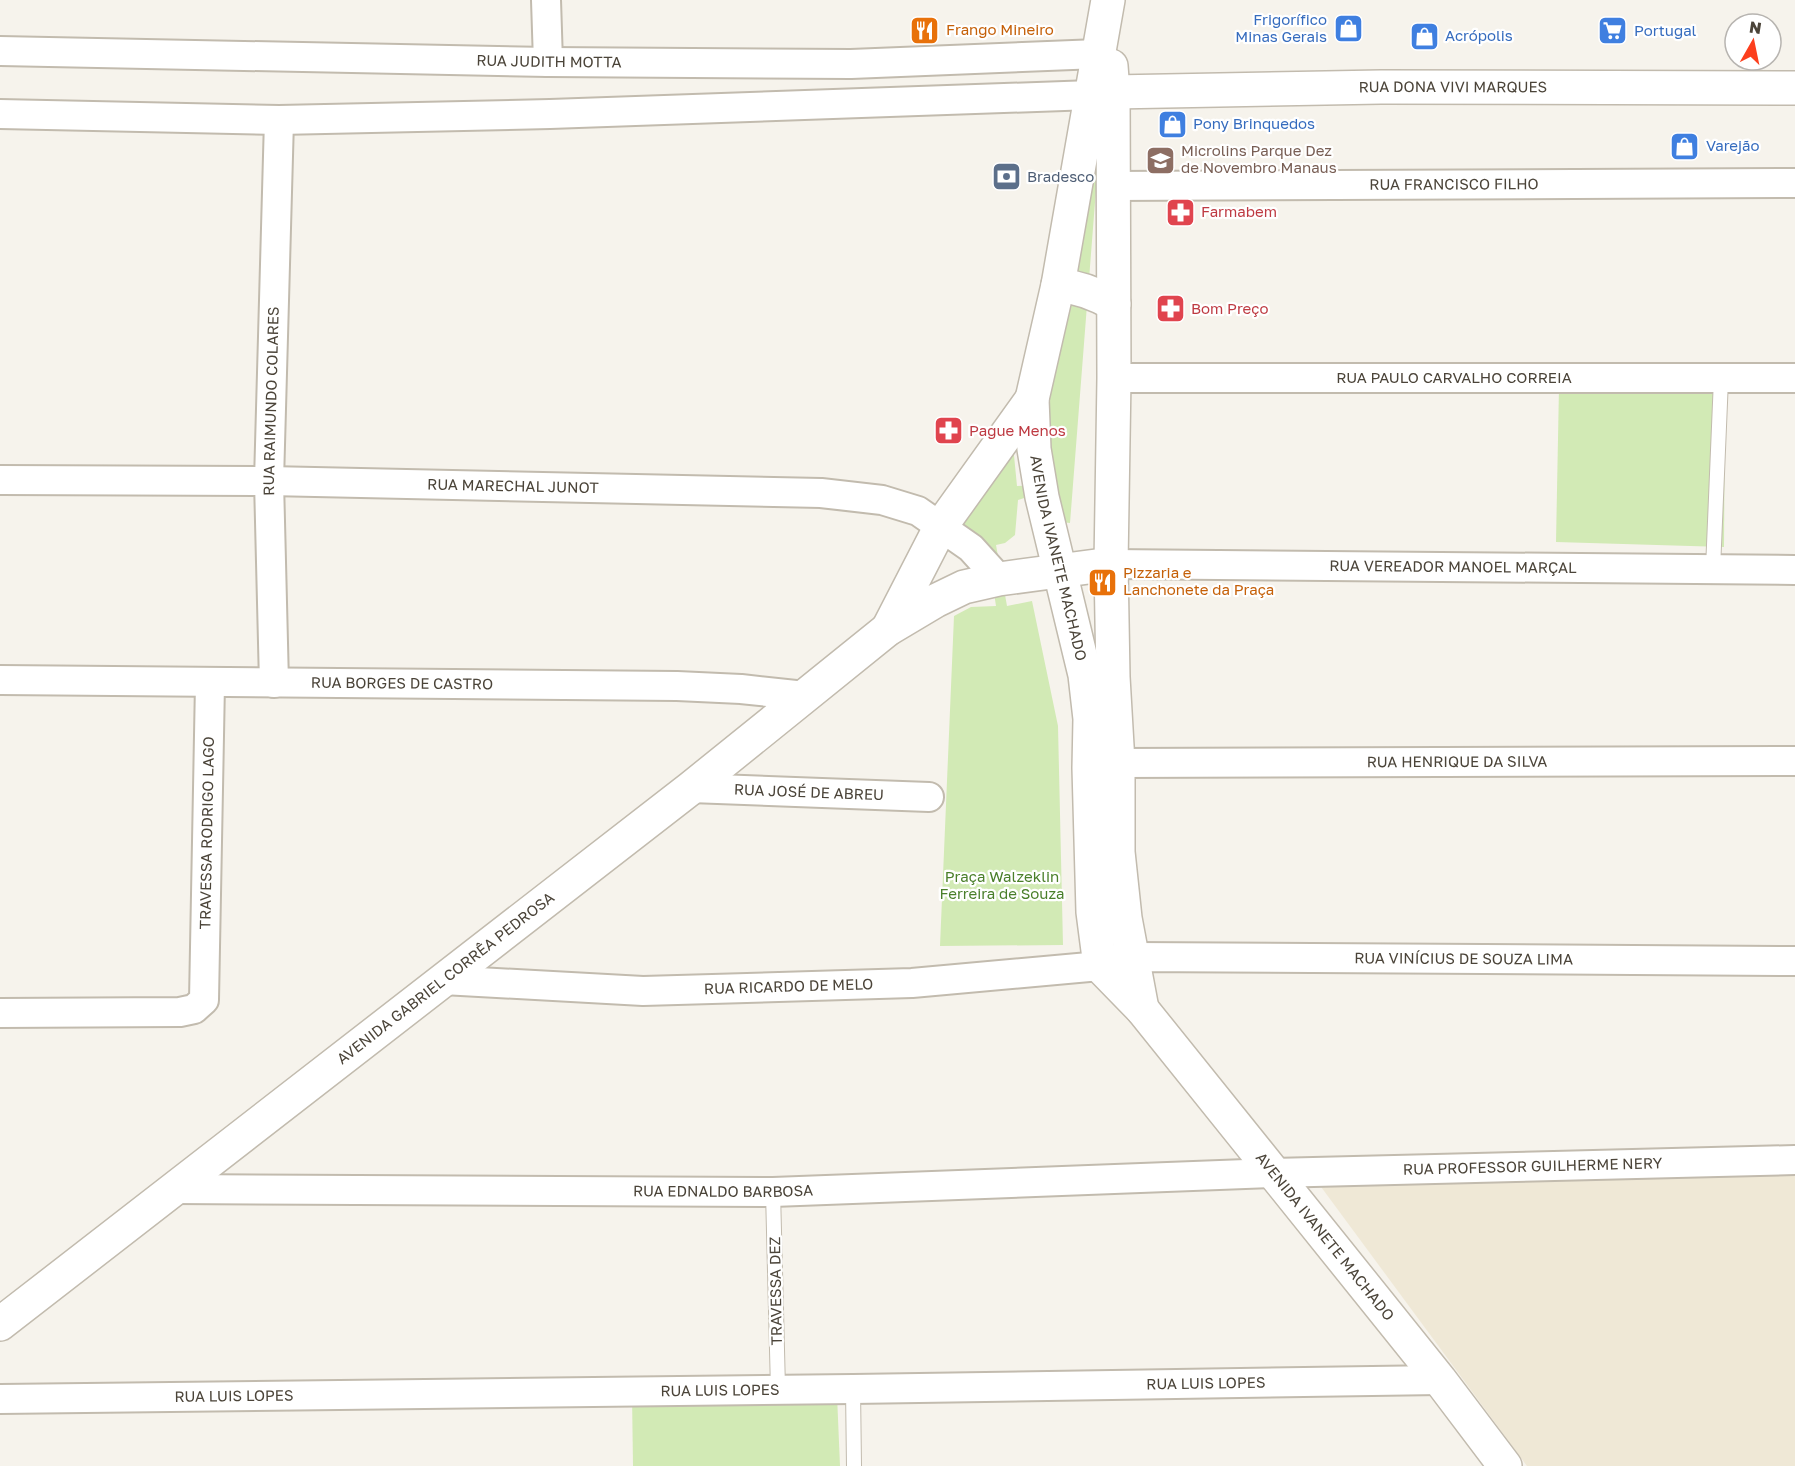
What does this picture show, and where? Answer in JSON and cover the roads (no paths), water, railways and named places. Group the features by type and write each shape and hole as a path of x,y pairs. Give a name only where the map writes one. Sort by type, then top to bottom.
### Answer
{"street":[{"path":"546,0 548,62"},
{"name":"RUA JUDITH MOTTA","path":"0,51 548,62 851,64 1104,26"},
{"name":"AVENIDA IVANETE MACHADO","path":"1104,26 1102,93 1112,186 1114,378 1111,564 1113,677 1118,763 1118,852 1125,918 1142,1010"},
{"name":"RUA DONA VIVI MARQUES","path":"1102,93 1381,87 1795,88"},
{"path":"0,114 279,120 550,114 1102,93"},
{"name":"AVENIDA IVANETE MACHADO","path":"1102,93 1032,399 1034,448 1042,497 1085,675 1090,719 1093,912 1100,966 1142,1010 1440,1380 1505,1466"},
{"name":"RUA RAIMUNDO COLARES","path":"274,683 269,481 279,120"},
{"name":"RUA FRANCISCO FILHO","path":"1112,186 1795,183"},
{"path":"1058,285 1086,290 1114,304"},
{"name":"RUA PAULO CARVALHO CORREIA","path":"1114,378 1795,378"},
{"name":"AVENIDA GABRIEL CORRÊA PEDROSA","path":"888,629 941,526 1032,399"},
{"name":"RUA MARECHAL JUNOT","path":"0,480 269,481 821,493 882,500 918,511 971,548 999,579"},
{"name":"AVENIDA GABRIEL CORRÊA PEDROSA","path":"0,1324 690,788 888,629 964,587 999,579 1111,564"},
{"name":"RUA VEREADOR MANOEL MARÇAL","path":"1111,564 1795,570"},
{"name":"RUA BORGES DE CASTRO","path":"0,680 677,686 741,689 805,696"},
{"name":"TRAVESSA RODRIGO LAGO","path":"0,1013 180,1012 194,1009 204,1000 210,683"},
{"name":"RUA HENRIQUE DA SILVA","path":"1118,763 1795,761"},
{"name":"RUA JOSÉ DE ABREU","path":"690,788 929,797"},
{"name":"RUA RICARDO DE MELO","path":"443,980 643,991 912,983 1100,966 1133,957"},
{"name":"RUA VINÍCIUS DE SOUZA LIMA","path":"1133,957 1795,961"},
{"name":"RUA PROFESSOR GUILHERME NERY","path":"1273,1173 1795,1160"},
{"name":"RUA EDNALDO BARBOSA","path":"173,1189 773,1192 1273,1173"},
{"name":"RUA LUIS LOPES","path":"0,1399 1440,1380"}],"lane":[{"path":"1713,569 1721,379"},
{"name":"TRAVESSA DEZ","path":"773,1192 778,1389"},
{"path":"853,1389 854,1466"}],"place":[{"name":"Frigorífico Minas Gerais","path":"1348,29"},
{"name":"Frango Mineiro","path":"925,30"},
{"name":"Portugal","path":"1613,31"},
{"name":"Acrópolis","path":"1424,36"},
{"name":"Pony Brinquedos","path":"1172,124"},
{"name":"Varejão","path":"1685,146"},
{"name":"Microlins Parque Dez de Novembro Manaus","path":"1160,160"},
{"name":"Bradesco","path":"1006,177"},
{"name":"Farmabem","path":"1180,212"},
{"name":"Bom Preço","path":"1170,309"},
{"name":"Pague Menos","path":"948,431"},
{"name":"Pizzaria e Lanchonete da Praça","path":"1102,582"}],"park label":[{"name":"Praça Walzeklin Ferreira de Souza","path":"1002,886"}]}
